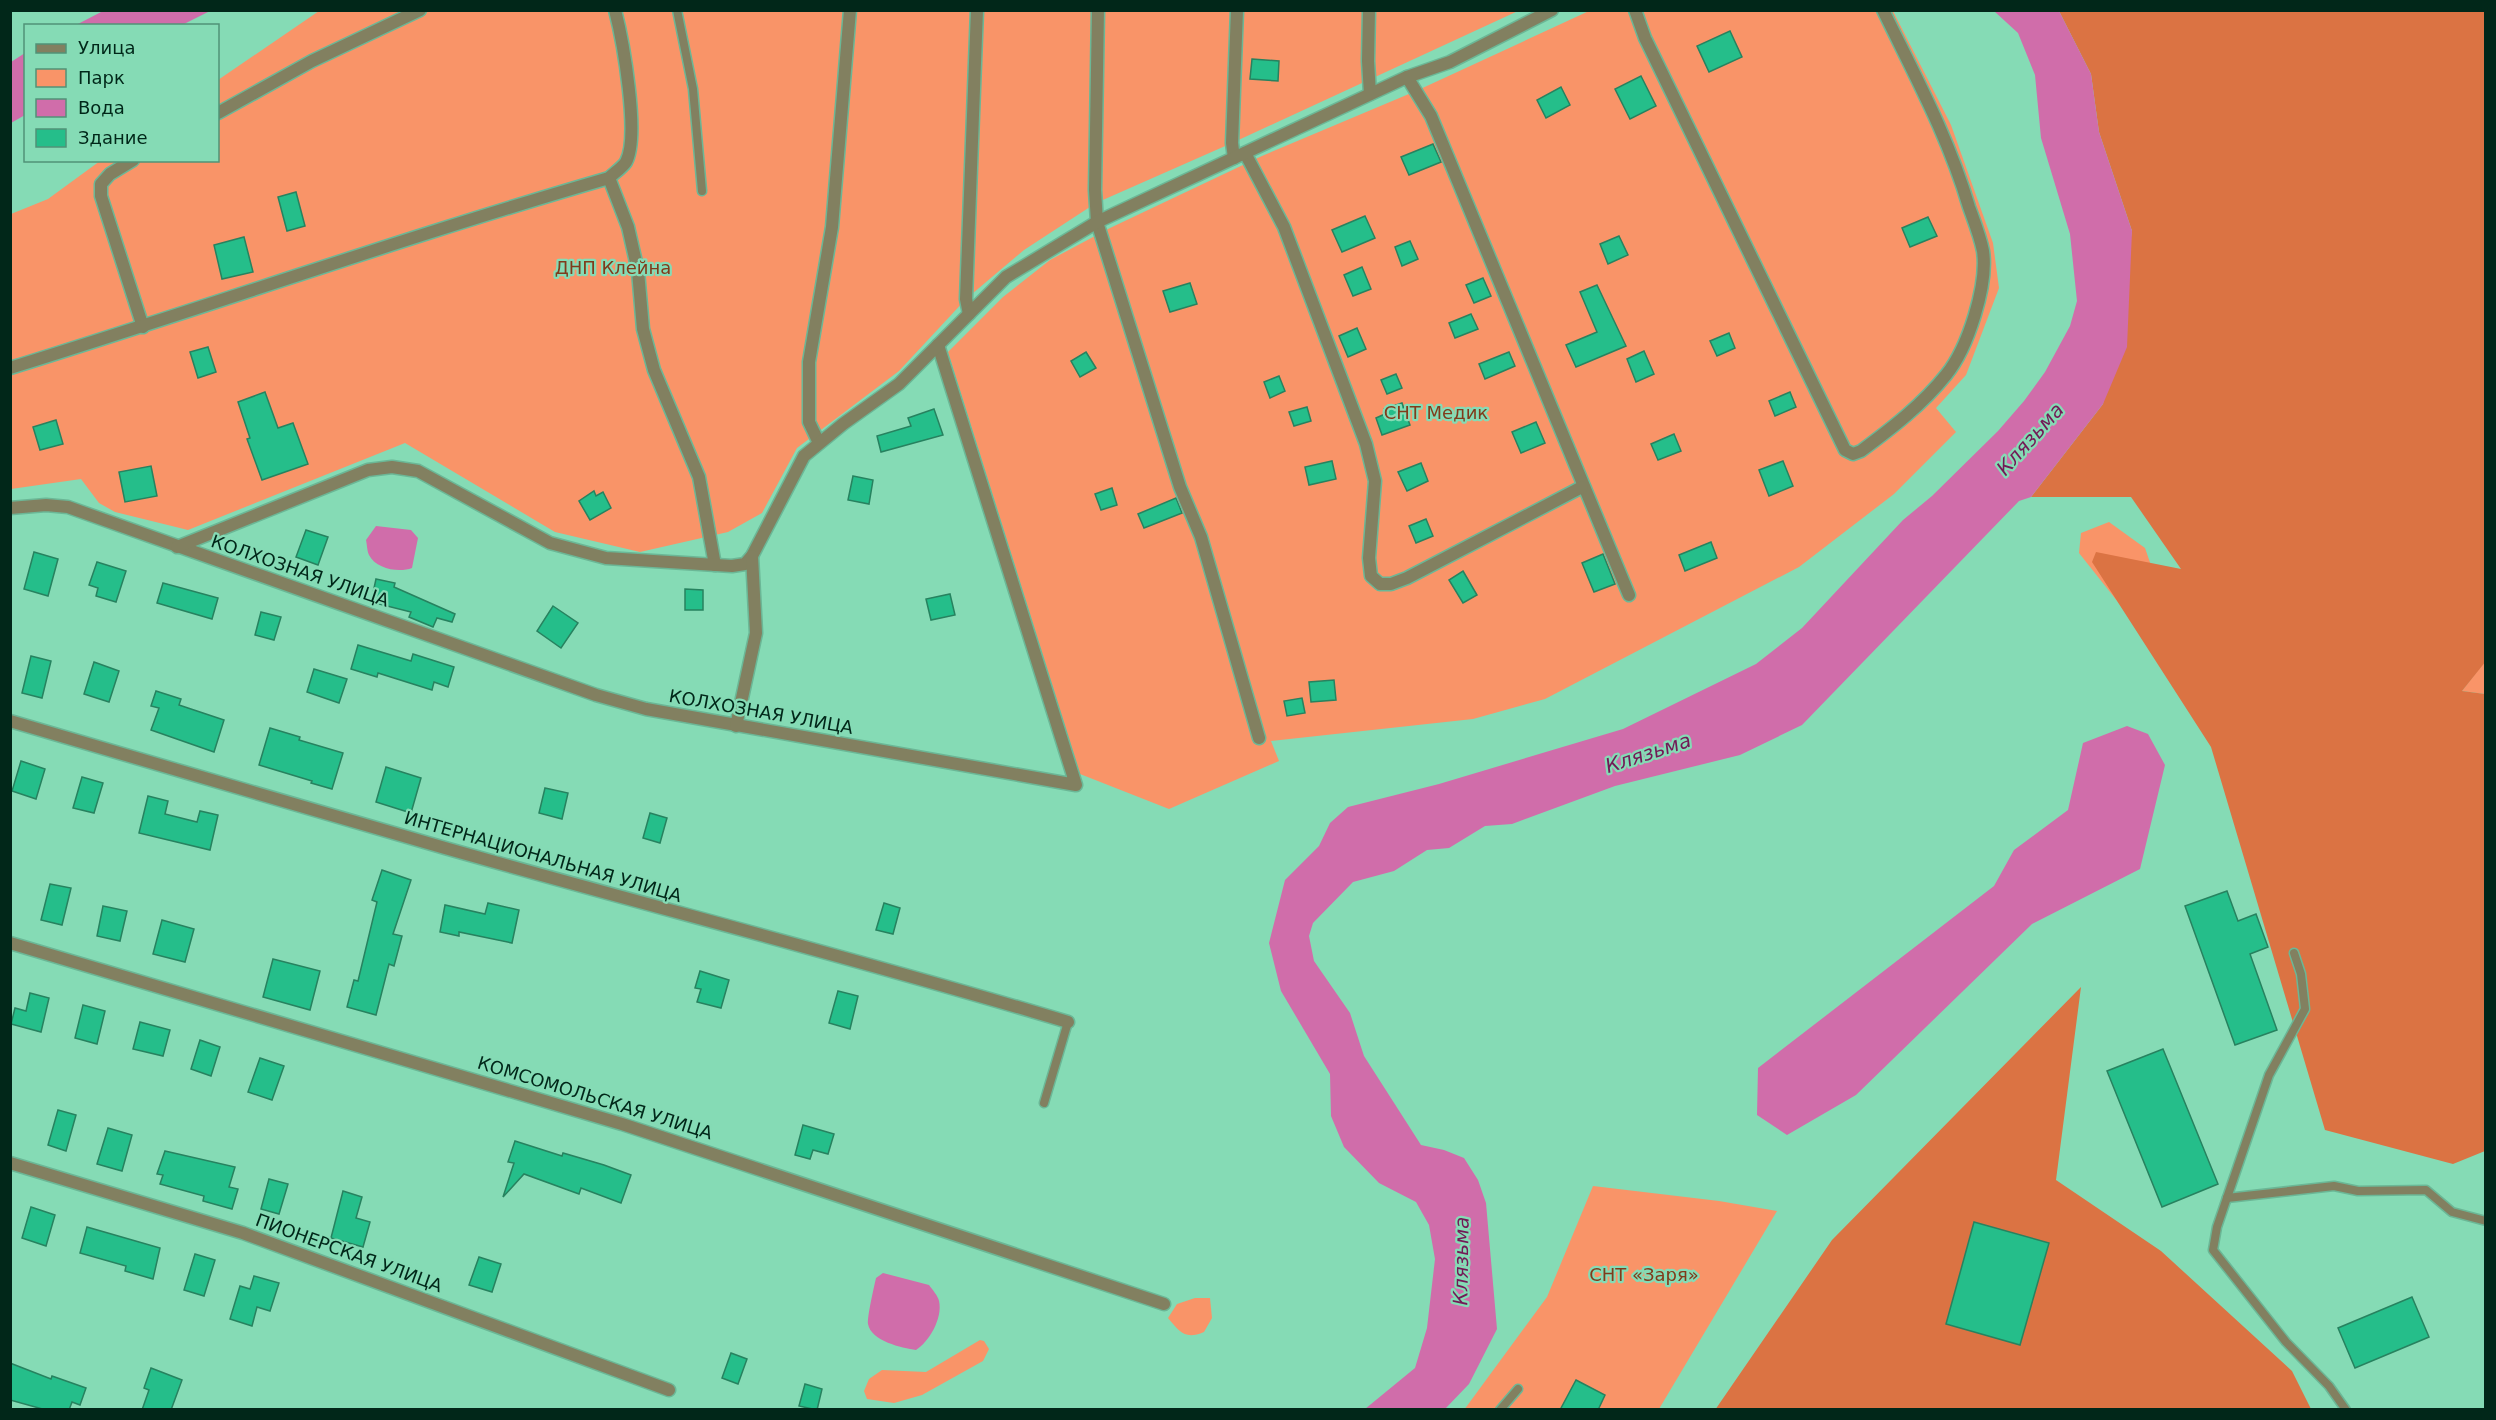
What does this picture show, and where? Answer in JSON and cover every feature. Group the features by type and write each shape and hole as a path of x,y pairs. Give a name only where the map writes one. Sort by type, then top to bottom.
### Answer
{"street":[{"path":"219,113 312,61 420,10"},
{"path":"10,368 143,327 479,216 609,178 625,164 631,145 627,71 615,10"},
{"path":"819,443 809,422 809,362 832,227 850,10"},
{"path":"969,314 966,299 977,10"},
{"path":"1098,10 1095,190 1097,222 1180,487 1201,537 1259,738"},
{"path":"1233,158 1237,10"},
{"path":"1369,10 1368,79 1370,94"},
{"path":"177,547 368,470 392,467 418,471 550,543 606,558 732,566 745,564 752,556 804,456 899,384 1006,277 1097,222 1407,77 1450,62 1552,10"},
{"path":"1635,10 1645,38 1845,450 1853,454 1861,451 1908,416 1948,374 1969,333 1983,290 1983,251 1961,180 1944,133 1883,10"},
{"path":"1407,77 1431,116 1582,487 1629,595"},
{"path":"1245,153 1284,227 1366,444 1375,481 1369,558 1371,576 1380,584 1391,584 1407,578 1582,487"},
{"path":"130,162 110,174 101,184 101,196 143,327"},
{"path":"609,178 628,227 638,272 643,329 654,370 699,477 715,565"},
{"name":"КОЛХОЗНАЯ УЛИЦА","path":"10,508 46,505 68,507 596,695 646,709 1076,785 938,345"},
{"path":"736,726 756,633 752,556"},
{"name":"ИНТЕРНАЦИОНАЛЬНАЯ УЛИЦА","path":"10,721 443,848 745,932 907,974 1068,1022"},
{"name":"КОМСОМОЛЬСКАЯ УЛИЦА","path":"10,943 622,1124 1164,1304"},
{"name":"ПИОНЕРСКАЯ УЛИЦА","path":"10,1163 243,1233 669,1390"}],"lane":[{"path":"678,10 693,89 702,191"},
{"path":"2294,952 2301,974 2305,1009 2269,1075 2217,1227 2213,1250 2286,1342 2329,1386 2346,1410"},
{"path":"1044,1103 1068,1022"},
{"path":"2227,1198 2334,1186 2358,1191 2426,1190 2452,1212 2486,1221"},
{"path":"1500,1410 1518,1389"}],"green space":[{"name":"ДНП Клейна","path":"319,11 1518,11 1096,203 1024,250 966,299 899,371 797,448 762,513 728,532 640,552 555,532 405,443 188,530 115,512 99,503 81,479 11,489 11,214 48,199 99,162 219,162 219,79"},
{"name":"СНТ Медик","path":"1589,11 1893,11 1951,125 1993,243 1999,288 1966,375 1936,408 1956,432 1894,494 1799,567 1545,699 1473,719 1271,741 1279,761 1169,809 1080,774 948,352 1003,297 1050,260 1110,228 1262,156 1416,91"},
{"path":"2109,522 2145,548 2199,704 2079,553 2081,533"},
{"path":"2485,661 2485,694 2462,691"},
{"name":"СНТ «Заря»","path":"1593,1186 1719,1201 1777,1211 1659,1409 1464,1410 1547,1297"},
{"path":"1195,1298 1210,1298 1212,1318 1204,1332 1187,1335 1168,1318 1177,1304"},
{"path":"980,1340 984,1341 989,1349 983,1361 922,1395 894,1403 867,1399 864,1391 869,1379 882,1370 926,1372"}],"shaded area":[{"path":"2059,11 2485,11 2486,661 2462,691 2485,694 2485,1151 2453,1164 2325,1130 2211,747 2092,562 2096,552 2181,569 2131,497 2031,497 2103,404 2132,231 2099,132 2091,74"},
{"path":"2081,987 2056,1180 2161,1251 2292,1371 2311,1409 1715,1410 1832,1240"}],"water":[{"path":"103,10 210,11 184,24 78,24"},
{"name":"Клязьма","path":"1994,11 2059,11 2091,74 2099,132 2132,231 2127,347 2103,404 2031,497 2019,501 1802,725 1740,755 1615,786 1512,824 1485,826 1449,848 1427,850 1394,871 1353,882 1313,923 1309,936 1314,961 1350,1013 1364,1056 1421,1145 1444,1150 1464,1158 1478,1180 1486,1203 1497,1329 1469,1384 1445,1409 1365,1409 1415,1368 1427,1328 1435,1259 1429,1225 1416,1202 1379,1183 1344,1147 1331,1116 1330,1074 1281,991 1269,943 1285,880 1319,846 1330,823 1348,807 1439,784 1623,729 1756,664 1802,628 1903,520 1932,496 1998,431 2024,401 2045,372 2070,326 2077,301 2070,234 2041,138 2035,75 2018,33"},
{"path":"24,54 24,116 11,123 11,62"},
{"path":"376,526 411,530 418,538 412,568 388,569 372,560 368,553 366,540"},
{"path":"2127,726 2148,734 2165,765 2140,869 2032,924 1856,1095 1787,1135 1757,1115 1758,1068 1994,886 2014,850 2068,810 2083,743"},
{"path":"883,1273 929,1285 938,1299 940,1308 934,1329 916,1350 888,1343 870,1330 868,1320 876,1278"}],"building":[{"path":"1730,31 1742,57 1709,72 1697,46"},
{"path":"1252,59 1279,61 1278,81 1250,79"},
{"path":"1641,76 1656,106 1630,119 1615,89"},
{"path":"1561,87 1570,105 1546,118 1537,100"},
{"path":"1433,144 1441,162 1409,175 1401,157"},
{"path":"296,192 305,226 287,231 278,197"},
{"path":"1365,216 1375,238 1342,252 1332,230"},
{"path":"1928,217 1937,236 1910,247 1902,228"},
{"path":"1619,236 1628,255 1608,264 1600,244"},
{"path":"244,237 253,272 222,279 214,245"},
{"path":"1410,241 1418,259 1402,266 1395,247"},
{"path":"1362,267 1371,289 1353,296 1344,275"},
{"path":"1483,278 1491,296 1474,303 1466,285"},
{"path":"1190,283 1197,304 1170,312 1163,291"},
{"path":"1597,285 1626,346 1576,367 1566,345 1597,332 1580,292"},
{"path":"1471,314 1478,329 1455,338 1449,323"},
{"path":"1357,328 1366,349 1348,357 1339,336"},
{"path":"1729,333 1735,348 1717,356 1710,341"},
{"path":"208,347 216,372 198,378 190,352"},
{"path":"1644,351 1654,374 1636,382 1627,359"},
{"path":"1086,352 1096,368 1080,377 1071,361"},
{"path":"1509,352 1515,366 1485,379 1479,364"},
{"path":"1396,374 1402,388 1387,394 1381,380"},
{"path":"1279,376 1285,391 1270,398 1264,382"},
{"path":"265,392 278,428 293,423 308,464 262,480 247,439 250,438 238,402"},
{"path":"1790,392 1796,407 1775,416 1769,401"},
{"path":"1402,403 1410,425 1382,435 1376,418 1385,414 1384,409"},
{"path":"1307,407 1311,421 1294,426 1289,412"},
{"path":"934,409 943,435 881,452 877,436 911,426 908,418"},
{"path":"56,420 63,444 40,450 33,427"},
{"path":"1536,422 1545,443 1521,453 1512,432"},
{"path":"1674,434 1681,451 1658,460 1651,444"},
{"path":"1332,461 1336,479 1309,485 1305,467"},
{"path":"1783,461 1793,486 1769,496 1759,470"},
{"path":"1421,463 1428,481 1407,491 1398,472"},
{"path":"151,466 157,496 125,502 119,472"},
{"path":"853,476 873,480 869,504 848,500"},
{"path":"1112,488 1117,505 1101,510 1095,494"},
{"path":"594,491 596,496 603,492 611,508 590,520 579,501"},
{"path":"1176,498 1182,513 1144,528 1138,514"},
{"path":"1426,519 1433,536 1416,543 1409,526"},
{"path":"306,530 328,537 318,565 296,557"},
{"path":"1711,542 1717,558 1685,571 1679,555"},
{"path":"34,552 58,559 48,596 24,589"},
{"path":"1603,554 1615,584 1594,592 1582,563"},
{"path":"97,562 126,571 116,602 96,596 98,588 89,585"},
{"path":"1463,571 1477,595 1463,603 1449,580"},
{"path":"376,579 395,583 394,587 455,614 452,622 437,618 433,627 409,617 411,612 371,602"},
{"path":"163,583 218,598 212,619 157,603"},
{"path":"685,589 703,590 703,610 685,610"},
{"path":"950,594 955,615 931,620 926,599"},
{"path":"553,606 578,623 561,648 537,631"},
{"path":"261,612 281,617 274,640 255,635"},
{"path":"358,645 411,661 413,654 454,667 448,687 434,682 432,690 378,673 377,677 351,669"},
{"path":"31,656 51,661 42,698 22,693"},
{"path":"94,662 119,671 109,702 84,694"},
{"path":"314,669 347,679 339,703 307,692"},
{"path":"1334,680 1336,700 1311,702 1309,682"},
{"path":"156,691 181,699 179,705 224,720 214,752 151,730 159,708 151,706"},
{"path":"1302,698 1305,713 1287,716 1284,701"},
{"path":"270,728 300,737 299,740 343,753 332,789 259,765"},
{"path":"21,761 45,769 36,799 12,791"},
{"path":"386,767 421,778 411,813 376,802"},
{"path":"82,777 103,783 94,813 73,808"},
{"path":"545,788 568,793 562,819 539,813"},
{"path":"148,796 168,801 165,814 197,822 200,811 218,815 210,850 139,833"},
{"path":"650,813 667,818 660,843 643,838"},
{"path":"382,870 411,880 393,934 402,936 394,966 389,964 376,1015 347,1007 354,980 358,981 377,902 372,900"},
{"path":"50,884 71,888 62,925 41,920"},
{"path":"2227,891 2238,921 2256,914 2268,947 2250,954 2277,1030 2235,1045 2185,906"},
{"path":"488,903 519,910 512,943 459,932 459,936 440,932 445,905 485,914"},
{"path":"884,903 900,908 893,934 876,930"},
{"path":"103,906 127,911 120,941 97,936"},
{"path":"162,920 194,929 185,962 153,954"},
{"path":"273,959 320,971 310,1010 263,997"},
{"path":"700,971 729,980 721,1008 697,1002 701,989 695,988"},
{"path":"838,991 858,996 850,1029 829,1023"},
{"path":"30,993 49,998 41,1032 11,1024 15,1008 26,1011"},
{"path":"83,1005 105,1011 97,1044 75,1038"},
{"path":"140,1022 170,1030 163,1056 133,1049"},
{"path":"200,1040 220,1047 211,1076 191,1069"},
{"path":"2163,1049 2218,1184 2162,1207 2107,1071"},
{"path":"260,1058 284,1066 272,1100 248,1092"},
{"path":"58,1110 76,1115 66,1151 48,1145"},
{"path":"803,1125 834,1134 828,1154 813,1150 810,1159 795,1155"},
{"path":"108,1128 132,1135 122,1171 97,1164"},
{"path":"515,1141 562,1156 563,1153 604,1165 631,1175 621,1203 581,1188 579,1194 524,1174 503,1197 514,1163 508,1162"},
{"path":"165,1151 235,1167 229,1187 238,1189 232,1209 203,1201 204,1196 160,1184 163,1175 157,1174"},
{"path":"269,1179 288,1184 279,1214 261,1209"},
{"path":"343,1191 362,1197 356,1218 370,1222 363,1247 331,1238"},
{"path":"31,1207 55,1215 46,1246 22,1238"},
{"path":"1974,1222 2049,1243 2020,1345 1946,1324"},
{"path":"87,1227 160,1248 153,1279 125,1271 126,1266 80,1253"},
{"path":"195,1254 215,1260 204,1296 184,1290"},
{"path":"479,1257 501,1264 492,1292 469,1285"},
{"path":"254,1276 279,1283 270,1311 257,1307 252,1326 230,1319 240,1286 250,1289"},
{"path":"2412,1297 2429,1337 2355,1368 2338,1328"},
{"path":"731,1353 747,1359 738,1384 722,1378"},
{"path":"10,1363 51,1379 52,1376 86,1388 80,1405 72,1402 69,1410 46,1410 10,1400"},
{"path":"151,1368 182,1380 171,1410 142,1410 149,1390 144,1388"},
{"path":"1576,1380 1605,1395 1598,1410 1560,1410"},
{"path":"805,1384 822,1389 817,1410 799,1406"}]}
